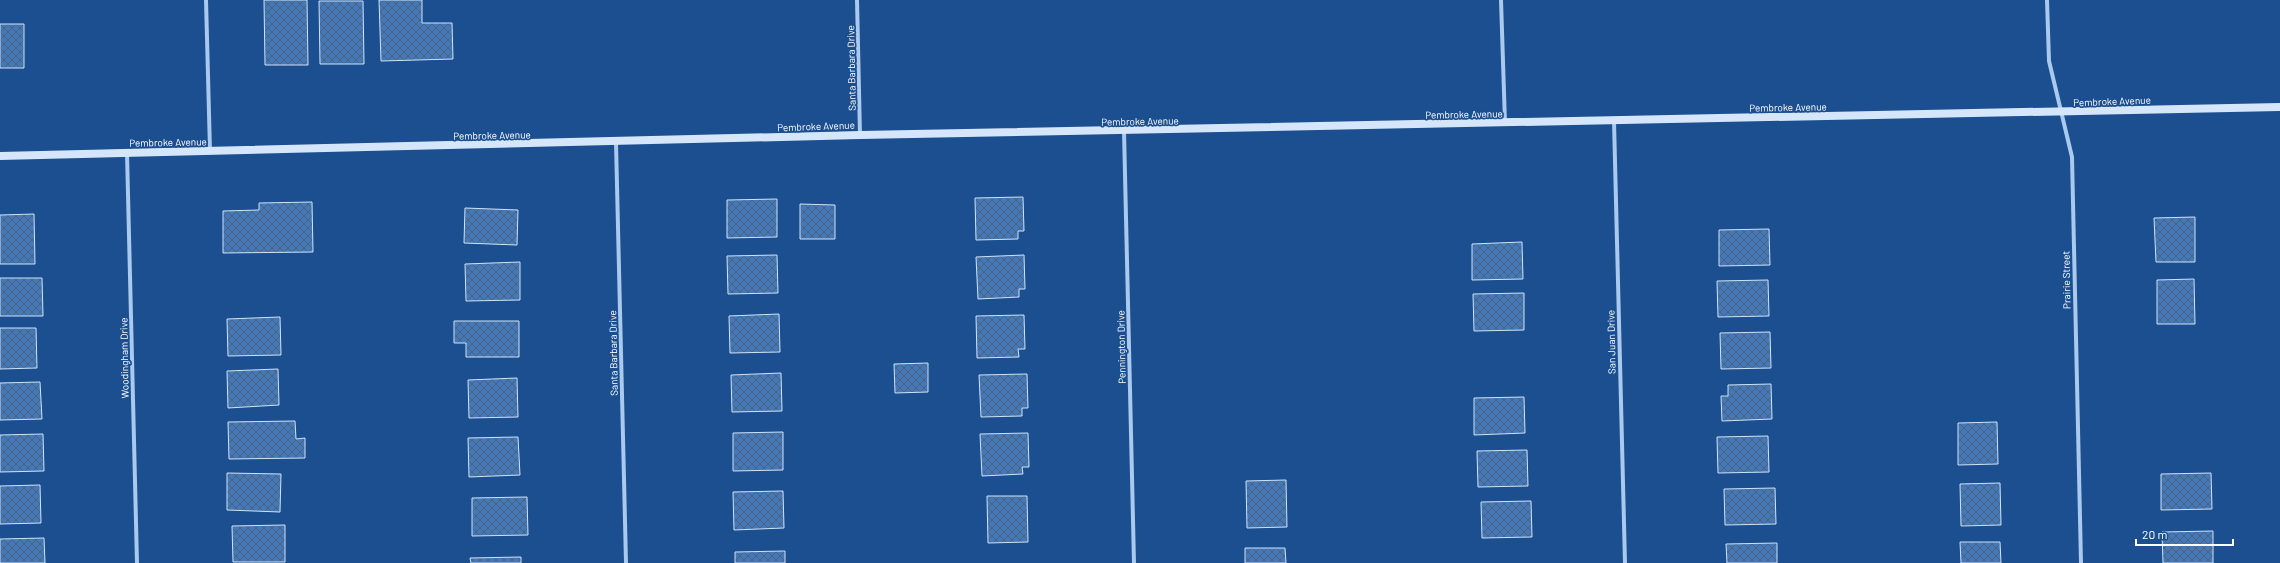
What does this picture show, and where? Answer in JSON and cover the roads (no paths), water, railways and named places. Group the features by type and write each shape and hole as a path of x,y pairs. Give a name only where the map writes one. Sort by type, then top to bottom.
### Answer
{"street":[{"path":"206,0 210,151"},
{"name":"Santa Barbara Drive","path":"857,0 860,135"},
{"path":"1501,0 1505,123"},
{"name":"Prairie Street","path":"2047,0 2049,61 2072,157 2081,563"},
{"name":"Pembroke Avenue","path":"0,156 616,143 860,135 1124,131 2280,107"},
{"name":"San Juan Drive","path":"1614,120 1625,563"},
{"name":"Pennington Drive","path":"1124,131 1134,563"},
{"name":"Santa Barbara Drive","path":"616,143 626,563"},
{"name":"Woodingham Drive","path":"127,153 137,563"}]}
